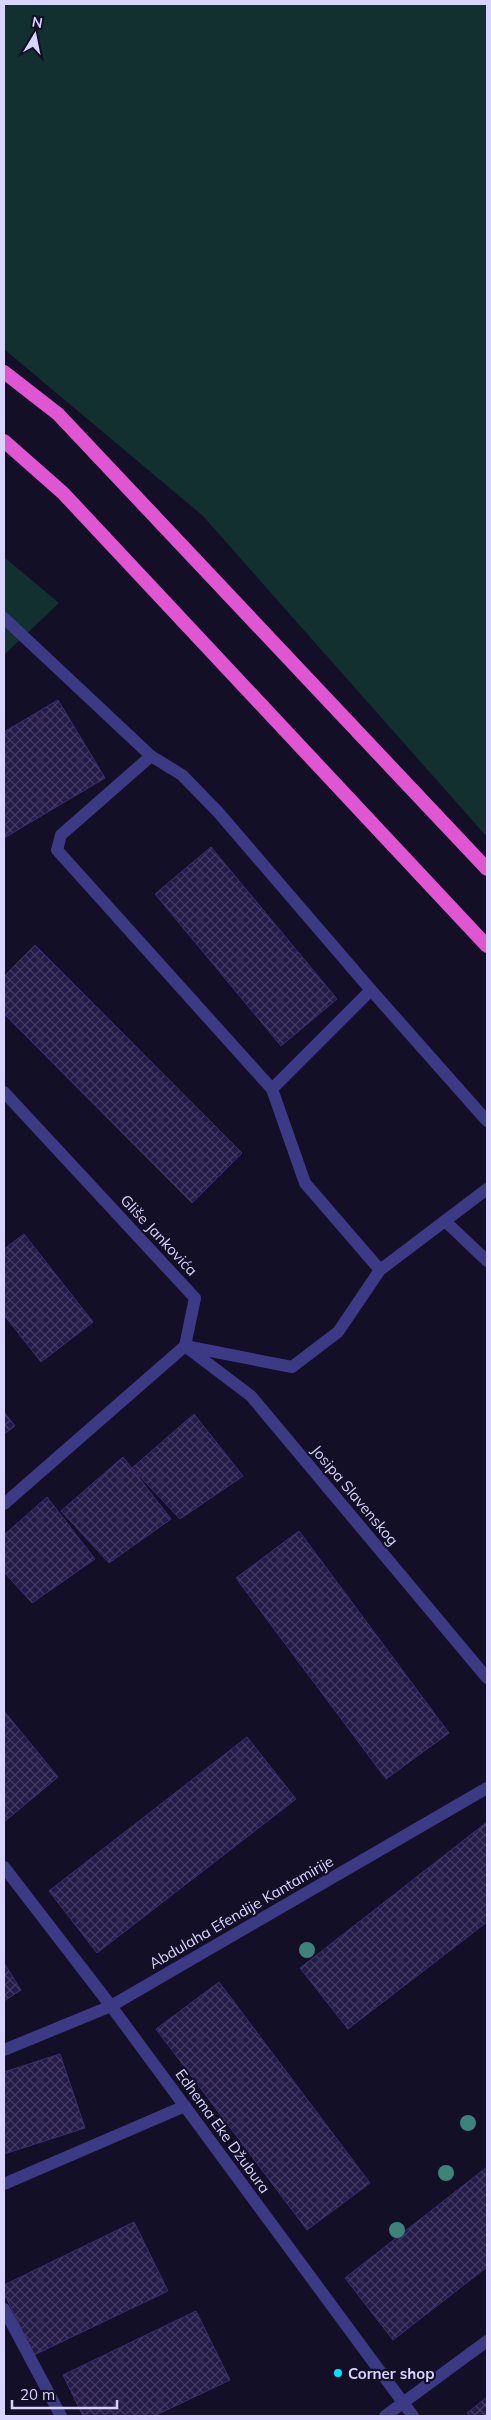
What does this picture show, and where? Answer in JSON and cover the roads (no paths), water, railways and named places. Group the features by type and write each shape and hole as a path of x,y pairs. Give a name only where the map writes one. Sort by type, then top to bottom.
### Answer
{"highway":[{"path":"4,372 58,414 487,869"},
{"path":"4,441 63,493 487,946"}],"street":[{"path":"4,618 151,756 182,775 218,812 371,990 487,1120"},
{"path":"151,756 61,835 57,850 272,1089 305,1183 380,1270"},
{"path":"272,1089 371,990"},
{"name":"Gliše Jankovića","path":"4,1092 195,1298 185,1346"},
{"path":"4,1504 185,1346 292,1367 338,1332 380,1270 487,1189"},
{"path":"445,1221 487,1260"},
{"name":"Josipa Slavenskog","path":"185,1346 251,1396 487,1678"},
{"name":"Abdulaha Efendije Kantamirije","path":"4,2050 111,2006 487,1788"},
{"name":"Edhema Eke Džubura","path":"4,1867 111,2006 413,2416"},
{"path":"4,2184 185,2106"},
{"path":"4,2309 61,2416"},
{"path":"385,2416 404,2404 487,2341"}],"place":[{"name":"Corner shop","path":"338,2373"}]}
